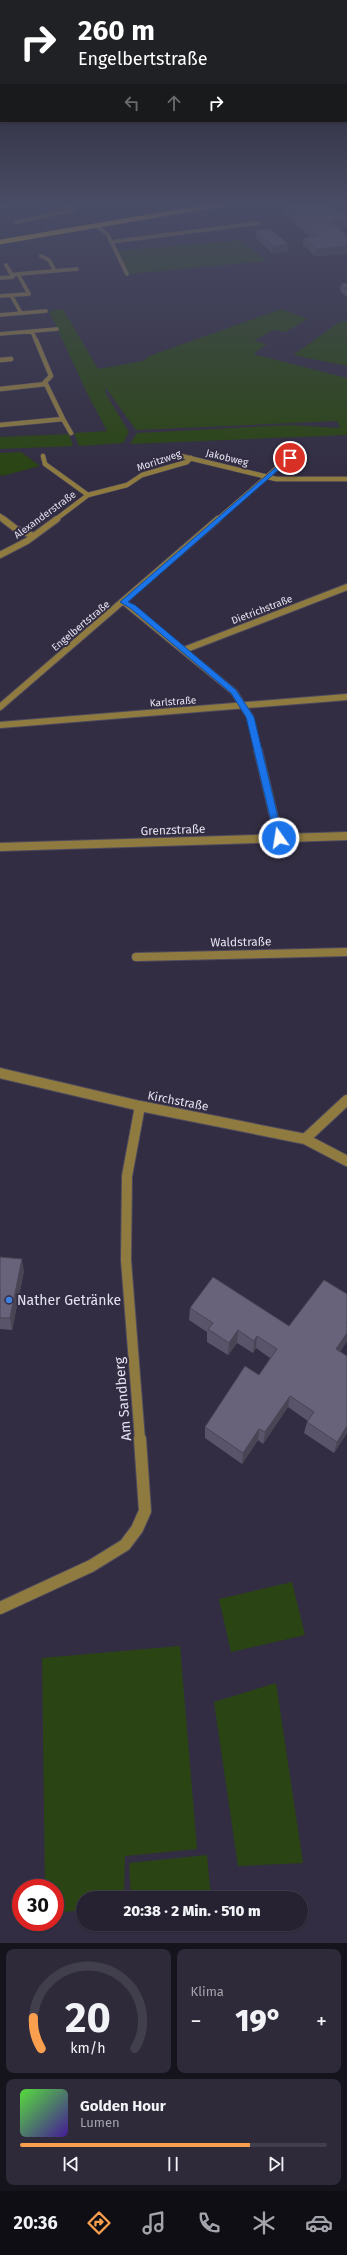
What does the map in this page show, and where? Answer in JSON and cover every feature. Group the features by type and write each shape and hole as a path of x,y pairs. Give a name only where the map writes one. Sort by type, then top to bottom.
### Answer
{"street":[{"path":"0,296 29,294 28,293"},
{"path":"11,295 21,313"},
{"path":"0,315 46,310"},
{"path":"0,334 57,329"},
{"path":"32,331 51,376 45,382 71,433"},
{"path":"0,360 11,359"},
{"path":"0,389 46,384"},
{"path":"0,425 63,419"},
{"name":"Engelbertstraße","path":"0,708 300,448"},
{"name":"Alexanderstraße","path":"0,555 16,548 34,536 88,495 45,464 43,456"},
{"name":"Jakobweg","path":"181,456 276,479 347,479"},
{"name":"Moritzweg","path":"88,495 126,485 142,475 187,462 191,458"},
{"path":"0,516 16,529 34,536"},
{"name":"Dietrichstraße","path":"184,650 347,587"},
{"path":"124,602 234,692 244,706 250,717 279,838"},
{"name":"Karlstraße","path":"0,725 347,697"},
{"name":"Grenzstraße","path":"0,847 347,836"},
{"name":"Waldstraße","path":"136,957 347,952"},
{"name":"Kirchstraße","path":"0,1073 140,1106 305,1139 347,1161"},
{"path":"305,1139 347,1100"},
{"name":"Am Sandberg","path":"0,1608 91,1566 125,1545 137,1529 145,1511 126,1260 127,1176 140,1106"}],"green space":[{"path":"63,309 98,369 143,361 149,356 281,309 308,319 285,332 273,330 254,341 267,344 253,354 347,378 347,435 130,444 137,433 289,425 340,428 337,421 136,430 105,387 106,394 129,432 123,443 79,446 74,433 107,431 87,393 49,311"},
{"path":"341,321 347,322 347,366 293,355"},
{"path":"69,434 73,446 0,449 0,437"},
{"path":"21,452 40,466 2,476 0,474 0,453"},
{"path":"292,1582 305,1635 231,1652 219,1599"},
{"path":"180,1646 197,1849 125,1856 124,1891 76,1891 76,1911 64,1912 64,1879 45,1879 42,1658"},
{"path":"276,1683 303,1863 238,1866 214,1702"},
{"path":"207,1855 210,1891 131,1891 129,1863"}],"building":[{"name":"Nather Getränke","path":"0,1257 22,1259 10,1318 0,1318"},
{"path":"213,1277 289,1326 324,1280 347,1294 347,1333 336,1349 347,1356 347,1426 337,1442 307,1422 314,1412 290,1396 265,1432 259,1429 243,1453 205,1427 245,1366 259,1375 277,1349 257,1336 254,1341 238,1330 229,1343 208,1329 213,1323 190,1308"}],"place":[{"name":"Nather Getränke","path":"9,1300"}],"route":[{"path":"279,838 250,717 244,706 234,692 124,602 290,458"}]}
